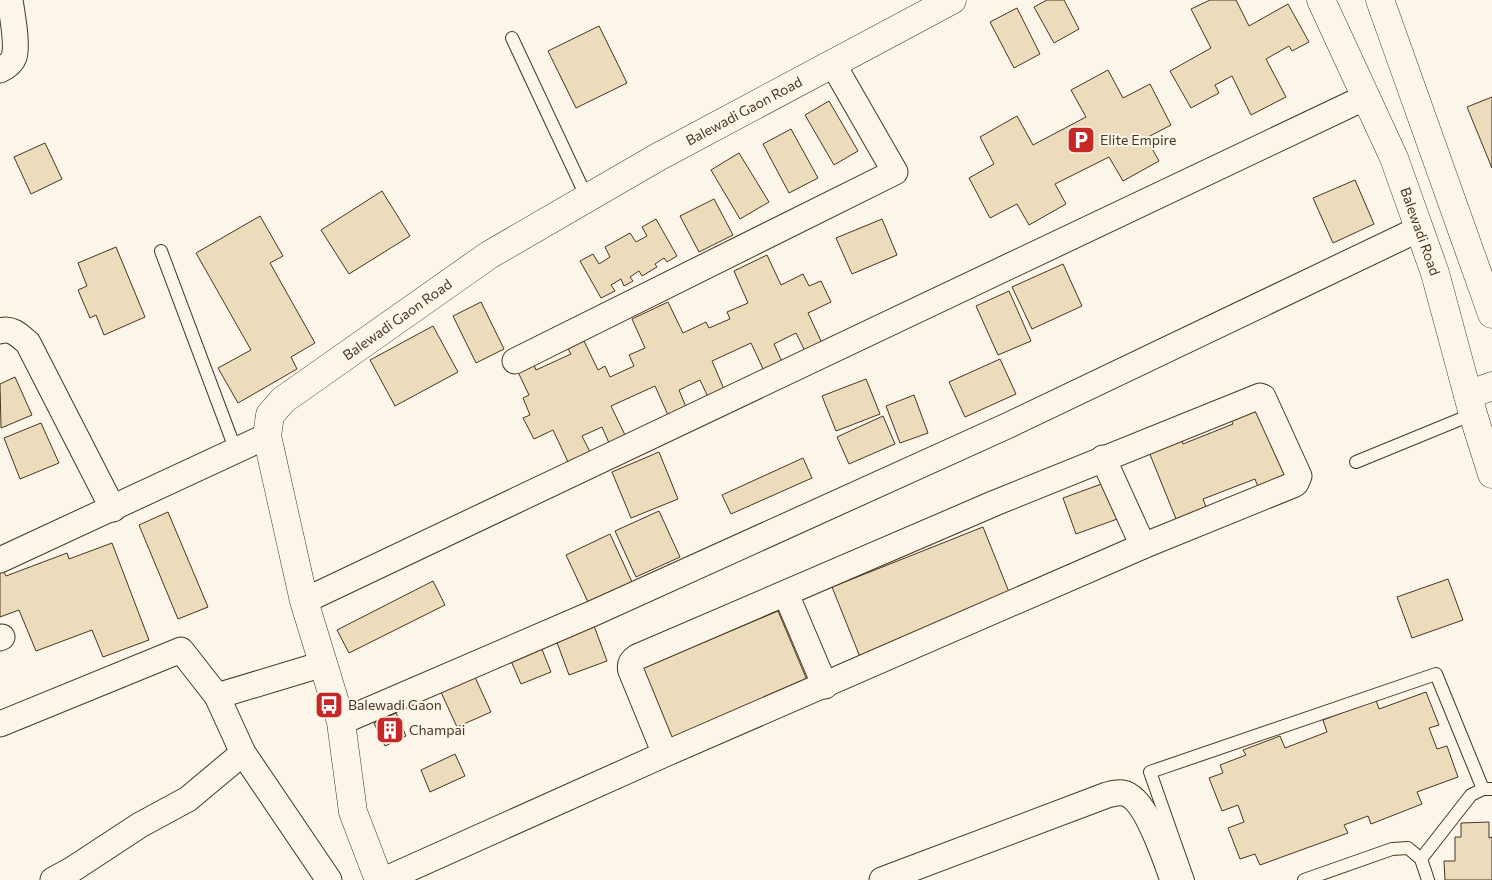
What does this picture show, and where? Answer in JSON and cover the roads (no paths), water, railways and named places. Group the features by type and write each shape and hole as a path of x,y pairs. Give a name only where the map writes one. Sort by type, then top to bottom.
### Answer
{"street":[{"path":"0,70 7,67 14,58 15,45 10,0"},
{"name":"Balewadi Gaon Road","path":"379,880 353,812 341,722 304,601 267,436 270,415 283,400 489,255 658,157 952,0"},
{"name":"Balewadi Road","path":"1321,0 1394,158 1478,398 1492,474"},
{"path":"1380,0 1492,314"},
{"path":"515,362 894,172 833,64"},
{"path":"304,601 1366,97"},
{"path":"341,722 596,612 1009,425 1419,230"},
{"path":"0,331 4,329 16,332 28,343 113,508"},
{"path":"384,880 666,754 1143,546 1296,483 1299,476 1263,397 1260,396 1103,458 637,657 631,661 631,671 666,754"},
{"path":"0,560 267,436"},
{"path":"1103,458 1143,546"},
{"path":"786,594 825,686"},
{"path":"0,724 181,650 217,696 243,753 329,880"},
{"path":"217,696 323,664"},
{"path":"53,880 140,825 188,799 243,753"},
{"path":"882,880 1107,795 1123,793 1136,800 1145,811 1173,880"}],"lane":[{"path":"512,38 587,198"},
{"path":"161,251 236,451"},
{"path":"1356,462 1478,398"},
{"path":"1188,880 1150,772 1436,674 1488,789 1471,795 1421,859"},
{"path":"1304,880 1392,849 1408,848 1421,859 1428,880"}],"place":[{"name":"Elite Empire","path":"1081,140"},
{"name":"Balewadi Gaon","path":"329,705"},
{"name":"Champai","path":"390,730"}]}
